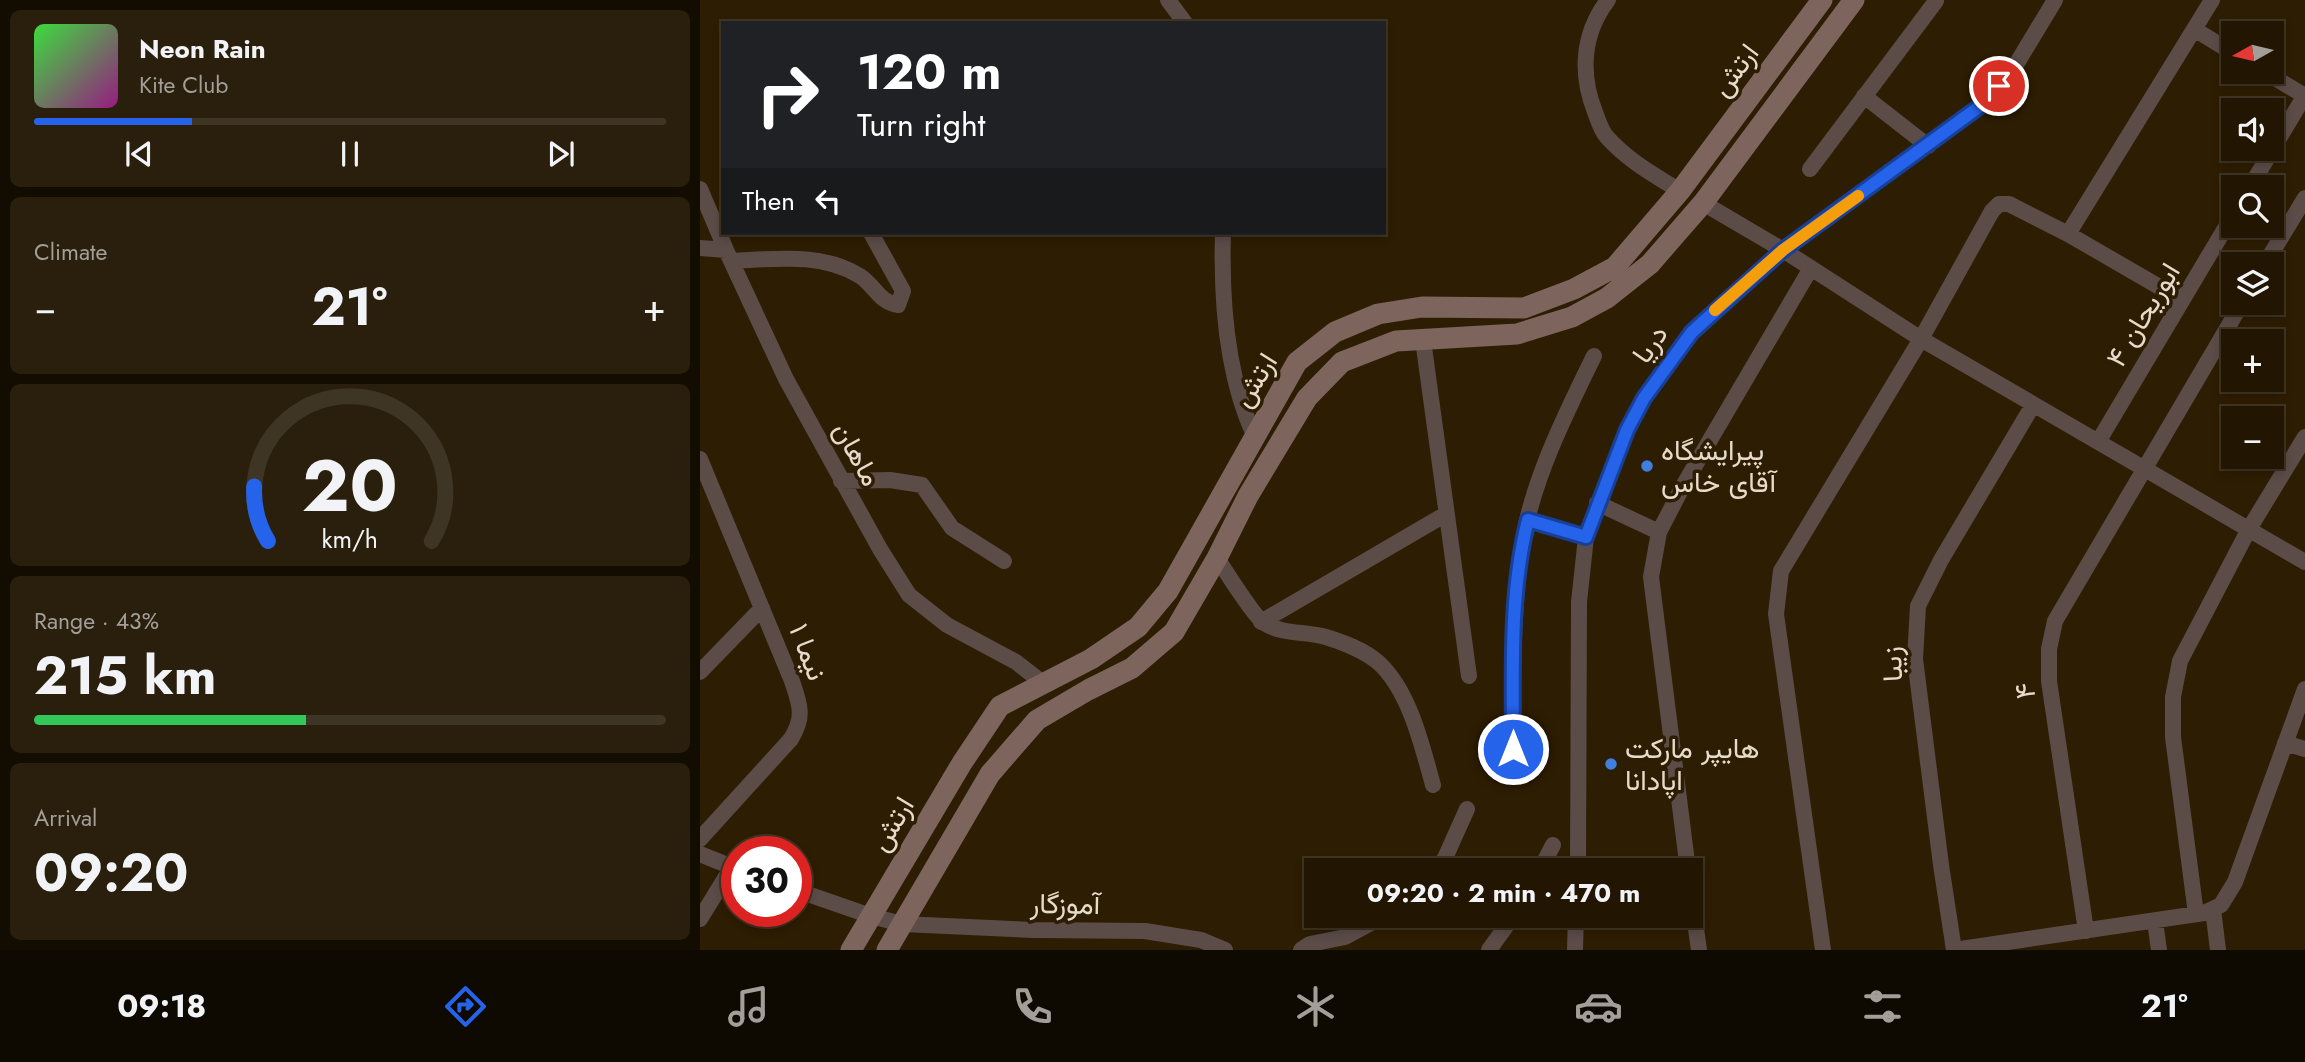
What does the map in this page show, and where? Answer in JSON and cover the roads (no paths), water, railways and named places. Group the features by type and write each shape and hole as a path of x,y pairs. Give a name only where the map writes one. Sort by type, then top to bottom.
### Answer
{"main road":[{"name":"ارتش","path":"851,950 961,762 1000,706 1091,659 1138,627 1168,591 1297,362 1335,332 1378,314 1422,307 1524,308 1574,289 1615,267 1680,191 1822,0"},
{"name":"ارتش","path":"887,950 990,775 1037,720 1132,668 1174,632 1217,558 1248,496 1307,398 1342,362 1396,341 1517,334 1572,317 1607,298 1650,264 1703,203 1854,0"}],"street":[{"path":"1168,0 1184,21"},
{"path":"1608,0 1586,48 1586,90 1604,134 1639,166 1680,191"},
{"name":"دریا","path":"1578,858 1579,602 1586,537 1627,430 1644,398 1692,332 1783,250 1983,104 2014,68 2055,0"},
{"path":"2068,234 2212,0"},
{"path":"1810,169 1936,1"},
{"path":"2194,29 2221,46"},
{"path":"2257,175 2305,95 2284,83"},
{"path":"1864,96 1928,146"},
{"name":"ماهان","path":"700,189 728,256 786,379 841,481 909,595 947,625 1016,662 1043,682"},
{"path":"2272,252 2305,198"},
{"path":"1703,203 1783,250 1921,339 2305,562"},
{"path":"1823,950 1776,614 1781,571 1921,339 1992,211 1999,204 2008,204 2068,234 2182,300"},
{"path":"700,248 728,256 828,262 861,277 889,304 898,305 903,291 872,235"},
{"path":"1223,235 1224,300 1232,359 1245,414 1254,435"},
{"name":"ابوریحان ۴","path":"2098,442 2221,235"},
{"path":"1686,858 1651,577 1659,532 1683,486 1811,268"},
{"name":"۴","path":"2086,931 2049,681 2049,649 2055,621 2235,315"},
{"path":"1423,340 1469,676"},
{"path":"1513,771 1514,626 1522,544 1543,468 1594,356"},
{"name":"زیبا","path":"1954,950 1915,659 1918,606 1941,560 2033,405"},
{"path":"2196,914 2173,737 2173,697 2180,661 2249,530 2305,437"},
{"name":"نیما ۱","path":"700,459 800,706 799,725 791,739 700,839"},
{"path":"841,481 890,480 922,485 952,528 1004,561"},
{"path":"1597,503 1659,532"},
{"path":"1261,622 1446,514"},
{"path":"1528,520 1586,537"},
{"path":"1217,558 1261,622 1283,632 1315,633 1338,640 1360,649 1380,664 1396,686 1418,729 1433,785"},
{"path":"700,672 762,608"},
{"path":"1954,950 2065,942 2086,931 2196,914 2221,905 2235,882 2305,689"},
{"path":"2285,743 2305,749"},
{"path":"1445,858 1467,809"},
{"path":"1546,858 1553,845"},
{"path":"700,854 721,863"},
{"path":"700,919 721,888"},
{"name":"آموزگار","path":"812,896 902,924 1034,930 1145,931 1201,940 1226,950"},
{"path":"2213,909 2218,950"},
{"path":"2155,921 2159,950"},
{"path":"1301,950 1310,944 1345,937 1362,928"},
{"path":"1489,950 1505,928"},
{"path":"1575,950 1576,928"},
{"path":"1696,928 1699,950"}],"place":[{"name":"پیرایشگاه آقای خاس","path":"1647,466"},
{"name":"هایپر مارکت اپادانا","path":"1611,764"}]}
